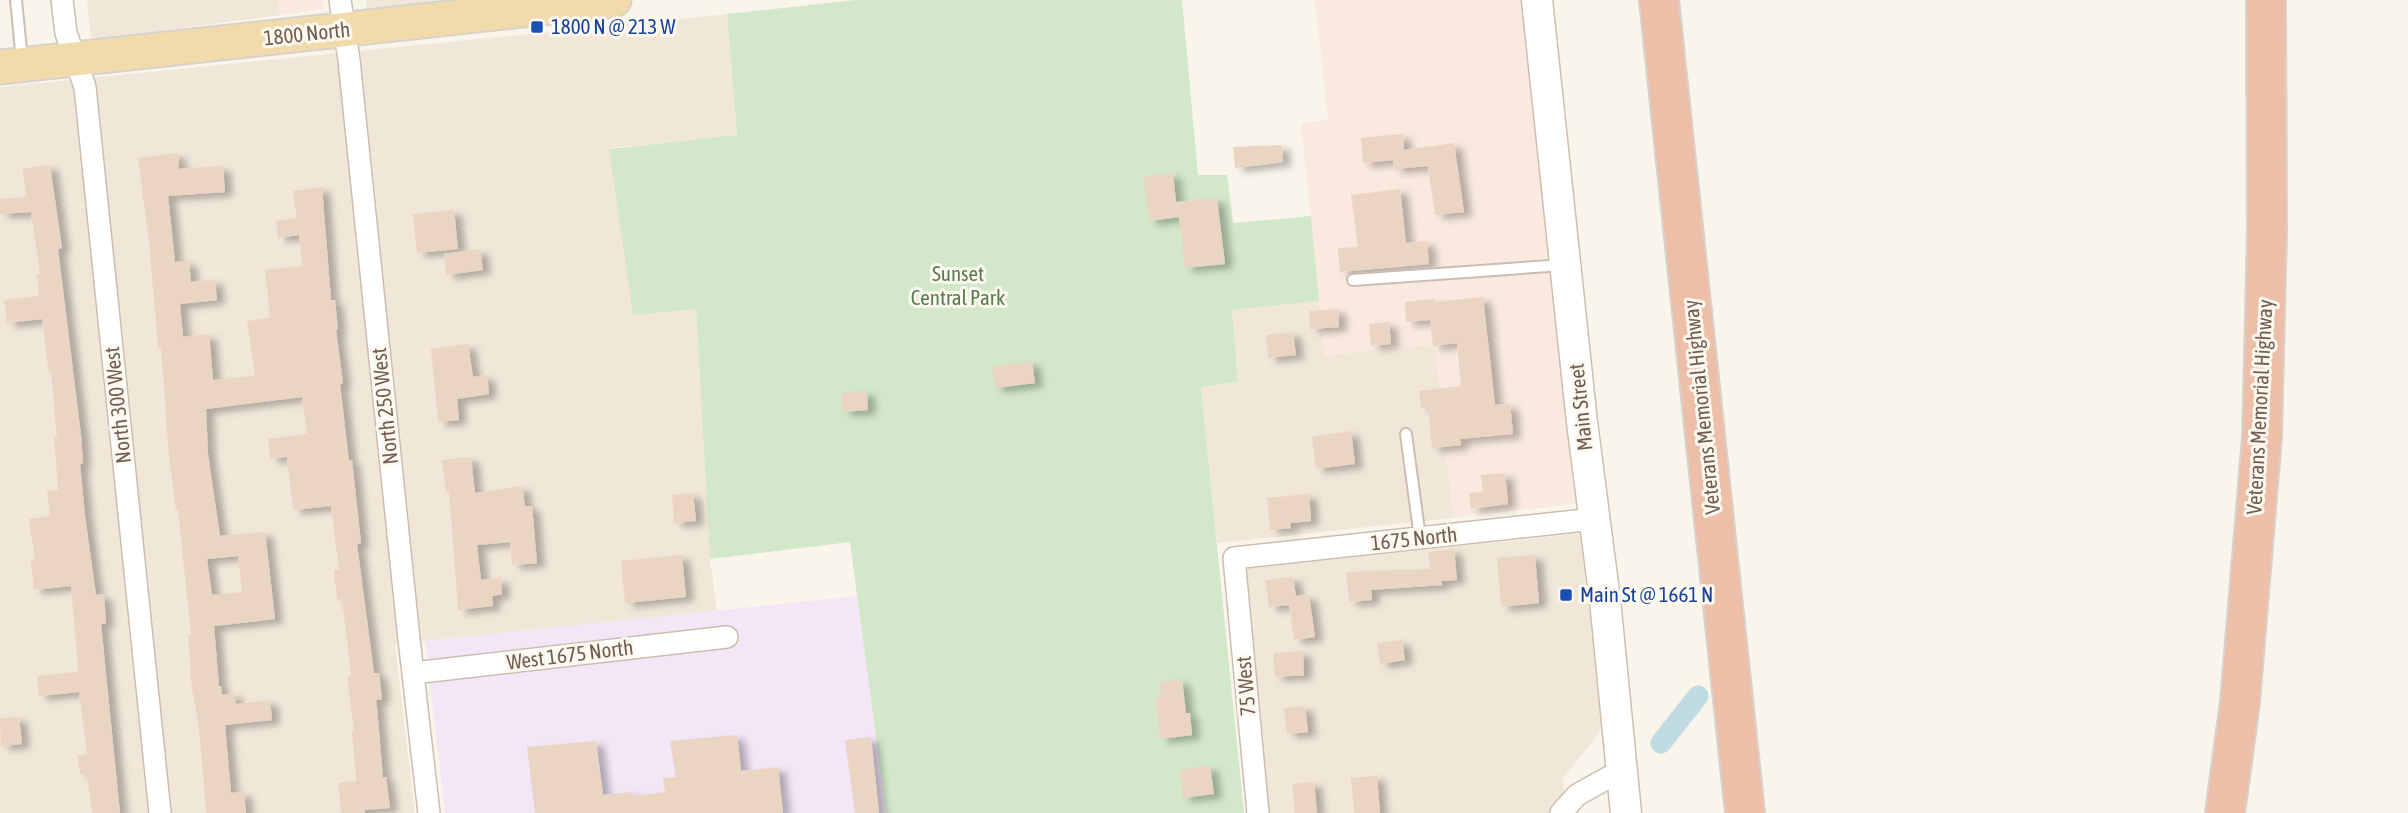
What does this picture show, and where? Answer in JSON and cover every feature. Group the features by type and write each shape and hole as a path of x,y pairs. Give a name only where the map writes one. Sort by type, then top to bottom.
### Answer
{"highway":[{"name":"Veterans Memorial Highway","path":"1658,0 1745,813"},
{"name":"Veterans Memorial Highway","path":"2225,813 2240,702 2262,437 2267,231 2266,0"}],"main road":[{"name":"1800 North","path":"11,66 75,59 343,15 614,0"},
{"name":"Main Street","path":"1537,0 1605,600 1626,813"}],"street":[{"name":"North 300 West","path":"62,0 65,33 85,87 160,813"},
{"name":"North 250 West","path":"343,15 429,813"},
{"name":"1675 North","path":"1234,558 1594,519"},
{"name":"75 West","path":"1234,558 1258,813"},
{"name":"West 1675 North","path":"413,673 727,637"},
{"path":"1561,813 1577,795 1622,770"}],"lane":[{"path":"11,66 16,0"},
{"path":"1353,280 1566,265"},
{"path":"1406,434 1420,538"}],"shaded area":[{"path":"87,0 278,0 280,15 91,40"},
{"path":"278,0 323,0 323,9 280,15"},
{"path":"366,0 508,0 368,15"},
{"path":"1315,0 1530,0 1582,503 1453,518 1435,344 1325,355 1301,123 1328,120"},
{"path":"727,14 737,136 609,148 696,309 710,559 717,611 395,644 415,813 0,813 0,87"},
{"path":"1319,301 1325,355 1435,344 1453,518 1217,543 1201,387 1238,382 1232,310"},
{"path":"1585,533 1605,725 1563,779 1566,813 1268,813 1241,569"},
{"path":"857,596 886,813 445,813 425,641"}],"green space":[{"name":"Sunset Central Park","path":"856,0 1182,0 1198,175 1227,175 1233,223 1311,216 1319,301 1232,310 1238,382 1201,387 1244,813 886,813 850,542 710,559 696,309 633,315 609,149 737,135 727,14"}],"building":[{"path":"1403,134 1404,150 1454,143 1464,212 1435,215 1428,166 1394,169 1393,160 1363,163 1361,138"},
{"path":"1282,145 1283,162 1235,168 1233,147"},
{"path":"178,153 179,169 223,166 225,192 168,196 175,262 189,261 191,282 215,280 217,300 180,304 183,337 209,334 213,380 255,376 247,321 270,318 265,270 302,266 299,235 278,238 276,221 297,218 293,191 322,187 331,300 335,300 343,383 340,384 361,543 357,544 374,673 379,673 382,699 376,700 383,778 386,777 390,808 365,810 365,813 341,813 338,783 356,781 354,731 347,677 351,676 342,599 337,600 334,570 339,570 331,506 293,510 287,457 270,459 268,439 307,434 302,397 206,409 208,454 220,536 265,532 275,619 214,626 222,695 234,693 236,704 270,700 272,720 225,725 231,793 244,792 246,813 206,813 199,728 192,689 188,635 191,634 178,510 169,457 161,348 158,349 149,242 138,158","holes":["238,556 242,592 212,595 207,559"]},
{"path":"50,165 62,248 58,249 81,435 83,464 80,464 85,516 96,595 104,594 106,624 101,624 120,813 92,813 87,774 80,774 78,755 87,754 79,692 39,696 37,676 78,672 76,646 71,586 34,590 31,560 35,559 29,519 50,516 47,491 58,490 54,437 57,437 51,373 49,374 42,319 7,323 4,300 39,296 37,274 40,274 31,212 0,214 0,199 26,197 23,169"},
{"path":"1173,173 1176,202 1217,198 1225,264 1185,268 1179,217 1149,221 1143,177"},
{"path":"1400,189 1406,243 1427,241 1429,264 1340,272 1338,248 1358,247 1351,195"},
{"path":"454,210 458,249 417,253 413,214"},
{"path":"480,249 483,270 446,275 444,254"},
{"path":"1483,297 1495,405 1510,404 1513,434 1460,439 1461,445 1432,448 1428,407 1421,408 1419,391 1461,386 1457,343 1433,346 1430,320 1406,322 1405,302"},
{"path":"1338,309 1339,327 1310,329 1309,311"},
{"path":"1389,322 1391,344 1371,346 1369,324"},
{"path":"1293,332 1296,355 1268,358 1266,335"},
{"path":"468,344 473,377 487,375 489,394 457,399 459,420 438,422 431,349"},
{"path":"1032,361 1035,383 995,388 992,367"},
{"path":"867,391 868,410 843,412 841,393"},
{"path":"1351,431 1355,464 1316,469 1312,437"},
{"path":"471,457 475,493 522,486 525,506 532,506 537,563 512,565 510,542 477,545 481,580 501,578 502,594 492,596 493,606 458,610 449,491 446,492 442,460"},
{"path":"1505,473 1508,504 1471,509 1469,493 1483,492 1481,475"},
{"path":"693,493 696,521 674,523 672,495"},
{"path":"1309,494 1311,521 1290,523 1291,528 1270,530 1267,498"},
{"path":"1454,549 1457,580 1441,581 1442,585 1371,590 1372,600 1349,602 1346,572 1430,569 1428,552"},
{"path":"682,555 686,597 625,603 621,561"},
{"path":"1535,555 1539,603 1501,607 1497,558"},
{"path":"1293,577 1296,596 1309,595 1315,637 1294,640 1289,605 1269,607 1265,580"},
{"path":"1402,640 1405,660 1380,664 1377,643"},
{"path":"1303,651 1304,675 1275,677 1273,653"},
{"path":"1182,680 1192,735 1160,739 1155,698 1161,697 1159,682"},
{"path":"1305,706 1308,732 1287,734 1284,708"},
{"path":"19,717 22,744 1,746 0,718"},
{"path":"737,735 741,771 778,767 783,813 535,813 527,747 596,741 603,795 632,792 633,796 665,792 663,778 676,777 670,741"},
{"path":"871,737 879,813 855,813 845,740"},
{"path":"1210,766 1214,794 1183,798 1179,770"},
{"path":"1377,776 1380,813 1354,813 1351,778"},
{"path":"1314,782 1317,813 1295,813 1292,784"}],"waterway":[{"path":"1661,743 1698,696"}],"place":[{"name":"1800 N @ 213 W","path":"537,27"},
{"name":"Main St @ 1661 N","path":"1566,595"}]}
